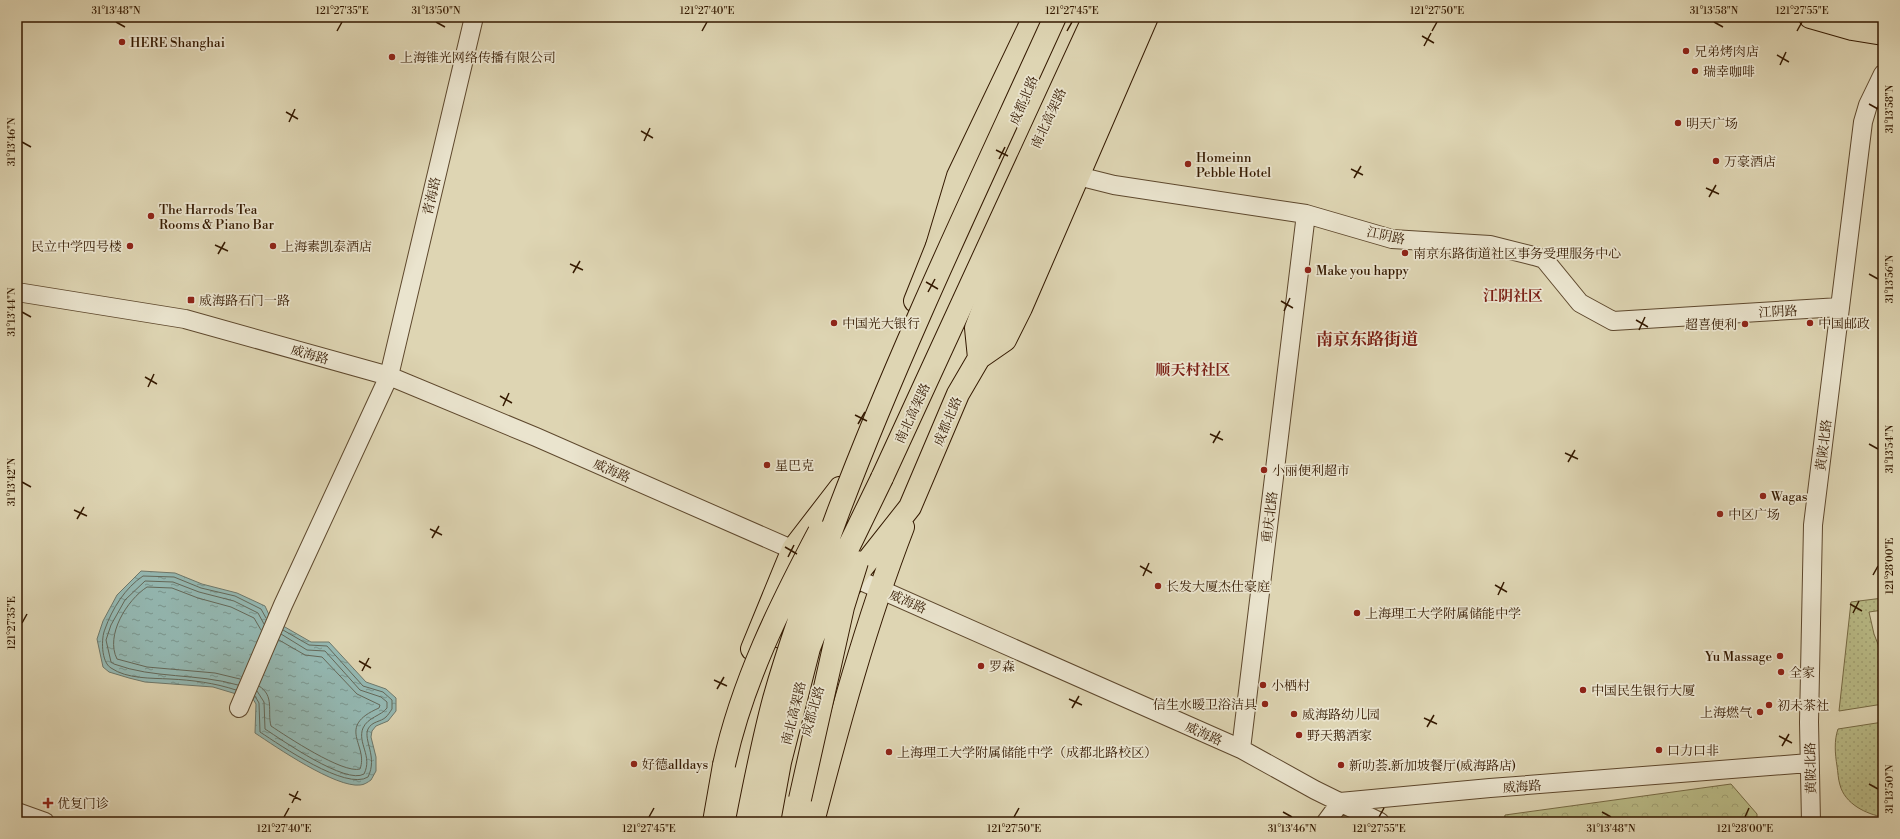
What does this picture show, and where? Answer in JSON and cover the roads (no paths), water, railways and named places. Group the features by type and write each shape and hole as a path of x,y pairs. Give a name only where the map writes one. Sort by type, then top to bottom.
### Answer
{"main road":[{"path":"937,246 958,176 1034,17"},
{"path":"937,246 979,164 1045,17"},
{"name":"成都北路","path":"732,822 761,700 789,621 814,560 840,488 937,246 974,214 1056,17"},
{"name":"南北高架路","path":"747,822 760,756 774,698 805,603 865,442 929,295 1056,17"},
{"name":"南北高架路","path":"769,822 780,762 809,648 848,548 882,478 1094,17"},
{"path":"1108,17 1011,235 976,328 979,358 1005,340 1021,308 1147,17"},
{"name":"成都北路","path":"782,822 794,770 829,651 854,578 910,507 958,394 979,358 1045,210 1127,17"},
{"path":"1810,17 1852,29 1883,34"},
{"path":"714,822 729,743 753,670 796,575 865,442"},
{"path":"796,822 843,607 882,478"},
{"path":"705,822 736,689 763,619 793,549 840,488"},
{"path":"813,822 857,661 879,589 910,507"},
{"path":"736,689 789,621"}],"street":[{"name":"青海路","path":"240,705 283,605 389,376 474,17"},
{"name":"黄陂北路","path":"1810,822 1809,763 1814,525 1863,122 1868,105 1883,74"},
{"name":"江阴路","path":"1078,176 1114,185 1306,214 1392,239 1490,245 1544,259 1580,303 1613,321 1840,307"},
{"name":"重庆北路","path":"1241,749 1306,214"},
{"name":"威海路","path":"17,292 185,319 389,376 536,437 793,549 854,578 1241,749 1340,802 1490,788 1809,763"},
{"path":"1326,822 1340,802 1380,822"},
{"path":"17,812 45,822"}],"water":[{"path":"141,571 175,573 202,584 237,593 265,606 271,619 311,642 329,642 366,682 386,689 396,698 396,711 388,721 376,726 372,731 371,737 376,757 376,771 371,780 360,785 349,784 336,780 306,765 255,733 256,704 253,699 213,687 145,682 109,672 103,667 97,639 103,621 117,595"}],"place":[{"name":"HERE Shanghai","path":"122,42"},
{"name":"兄弟烤肉店","path":"1686,51"},
{"name":"上海锥光网络传播有限公司","path":"392,57"},
{"name":"瑞幸咖啡","path":"1695,71"},
{"name":"明天广场","path":"1678,123"},
{"name":"万豪酒店","path":"1716,161"},
{"name":"Homeinn Pebble Hotel","path":"1188,164"},
{"name":"The Harrods Tea Rooms & Piano Bar","path":"151,216"},
{"name":"民立中学四号楼","path":"130,246"},
{"name":"上海素凯泰酒店","path":"273,246"},
{"name":"南京东路街道社区事务受理服务中心","path":"1405,253"},
{"name":"Make you happy","path":"1308,270"},
{"name":"威海路石门一路","path":"191,300"},
{"name":"中国光大银行","path":"834,323"},
{"name":"中国邮政","path":"1810,323"},
{"name":"超喜便利","path":"1745,324"},
{"name":"星巴克","path":"767,465"},
{"name":"小丽便利超市","path":"1264,470"},
{"name":"Wagas","path":"1763,496"},
{"name":"中区广场","path":"1720,514"},
{"name":"长发大厦杰仕豪庭","path":"1158,586"},
{"name":"上海理工大学附属储能中学","path":"1357,613"},
{"name":"Yu Massage","path":"1780,656"},
{"name":"罗森","path":"981,666"},
{"name":"全家","path":"1781,672"},
{"name":"小栖村","path":"1263,685"},
{"name":"中国民生银行大厦","path":"1583,690"},
{"name":"信生水暧卫浴洁具","path":"1265,704"},
{"name":"初未茶社","path":"1769,705"},
{"name":"上海燃气","path":"1760,712"},
{"name":"威海路幼儿园","path":"1294,714"},
{"name":"野天鹅酒家","path":"1299,735"},
{"name":"口力口非","path":"1659,750"},
{"name":"上海理工大学附属储能中学（成都北路校区）","path":"889,752"},
{"name":"好德alldays","path":"634,764"},
{"name":"新叻荟.新加坡餐厅(威海路店)","path":"1341,765"},
{"name":"优复门诊","path":"48,803"}],"district":[{"name":"江阴社区","path":"1513,296"},
{"name":"南京东路街道","path":"1367,339"},
{"name":"顺天村社区","path":"1193,370"}]}
